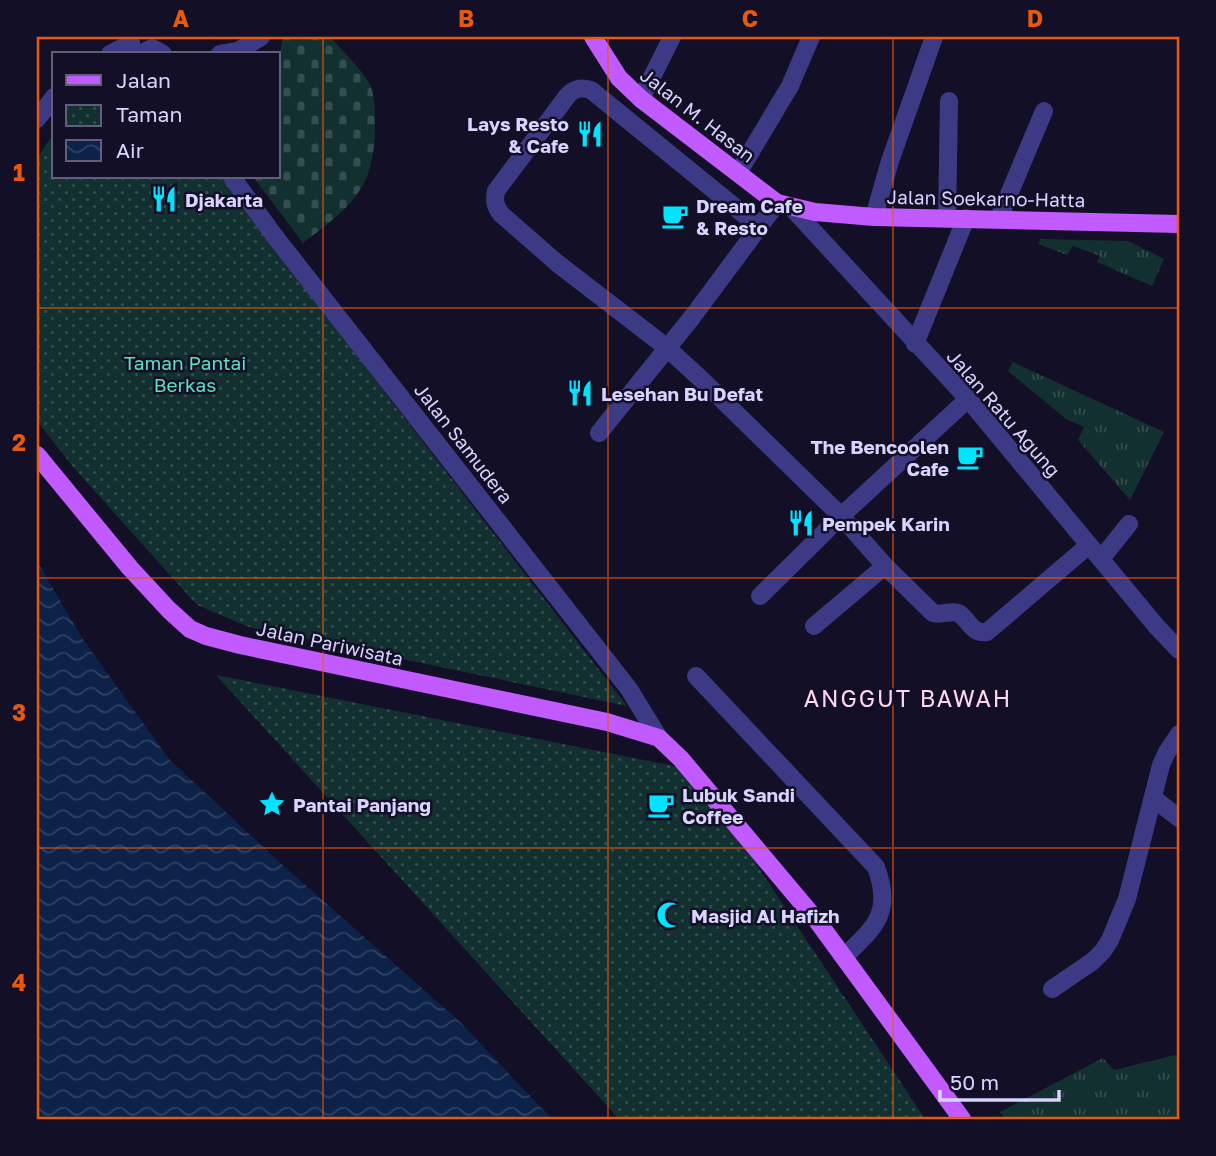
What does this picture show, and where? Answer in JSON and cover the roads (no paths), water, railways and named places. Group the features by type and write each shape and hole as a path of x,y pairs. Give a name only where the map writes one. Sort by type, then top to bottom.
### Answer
{"main road":[{"name":"Jalan M. Hasan","path":"593,37 619,78 641,99 784,206"},
{"name":"Jalan Soekarno-Hatta","path":"784,206 874,217 1179,224"},
{"name":"Jalan Pariwisata","path":"37,455 130,568 190,629 240,645 607,722 659,738 757,847 844,957"},
{"path":"844,957 962,1119"}],"street":[{"path":"232,52 261,37"},
{"path":"641,99 672,37"},
{"path":"738,173 790,86 811,37"},
{"path":"874,217 890,161 934,37"},
{"path":"117,52 135,47 152,48 159,52"},
{"path":"758,226 591,90 578,89 568,95 496,191 495,206 501,214 556,263 666,347 745,420 933,613 959,613 972,628 983,633 1129,524"},
{"path":"37,119 52,100"},
{"path":"947,217 949,101"},
{"path":"999,218 1044,111"},
{"name":"Jalan Samudera","path":"233,178 281,245 629,689 659,738"},
{"path":"599,433 724,276 758,226 784,206"},
{"name":"Jalan Ratu Agung","path":"784,206 968,399 1179,650"},
{"path":"915,344 965,218"},
{"path":"760,596 841,516 968,399"},
{"path":"814,626 885,566"},
{"path":"696,676 876,867 883,886 881,912 874,927 844,957"},
{"path":"1052,989 1093,961 1104,951 1110,940 1128,899 1161,765 1179,734"},
{"path":"1154,799 1179,818"}],"water":[{"path":"37,561 82,638 169,759 276,859 459,1021 552,1119 37,1119"}],"place":[{"name":"Lays Resto & Cafe","path":"590,134"},
{"name":"Djakarta","path":"164,199"},
{"name":"Dream Cafe & Resto","path":"675,216"},
{"name":"Lesehan Bu Defat","path":"580,393"},
{"name":"The Bencoolen Cafe","path":"970,457"},
{"name":"Pempek Karin","path":"801,523"},
{"name":"Pantai Panjang","path":"272,804"},
{"name":"Lubuk Sandi Coffee","path":"661,805"},
{"name":"Masjid Al Hafizh","path":"670,915"}],"district":[{"name":"ANGGUT BAWAH","path":"908,698"}],"park label":[{"name":"Taman Pantai Berkas","path":"185,373"}]}
